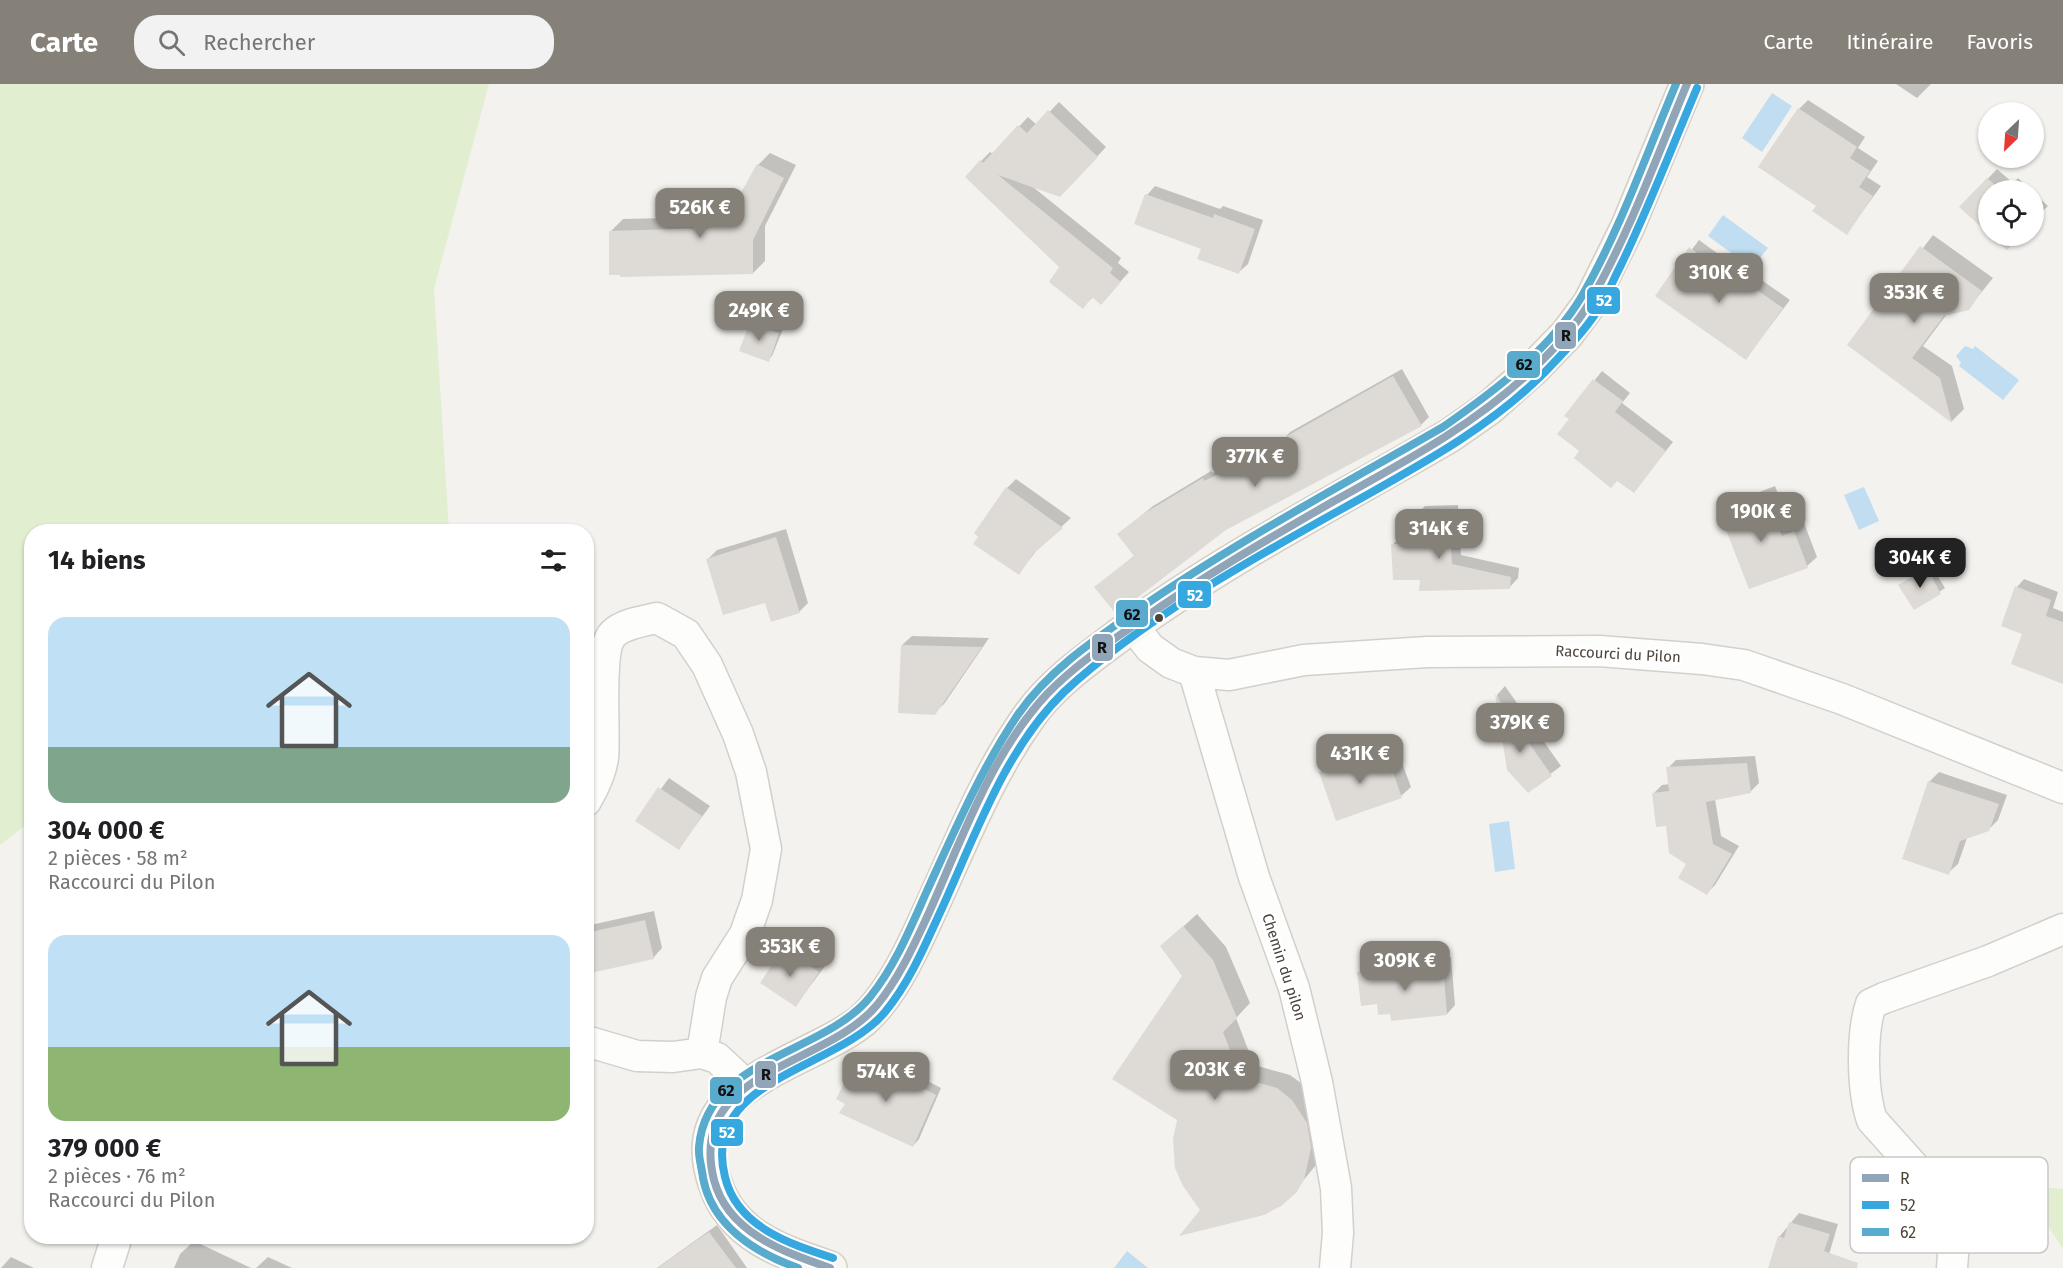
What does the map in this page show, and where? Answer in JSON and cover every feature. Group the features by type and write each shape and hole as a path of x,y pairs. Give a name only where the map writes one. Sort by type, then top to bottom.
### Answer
{"main road":[{"path":"830,1268 779,1250 755,1237 733,1218 721,1202 711,1173 712,1134 726,1104 745,1084 841,1034 865,1018 891,986 913,946 998,762 1030,714 1075,669 1174,597 1449,436 1490,408 1567,334 1602,283 1687,84"}],"street":[{"path":"594,782 603,761 605,727 603,652 613,634 633,624 657,618 686,634 707,665 738,734 751,772 765,849 757,900 745,934 717,978 711,998 702,1053"},
{"name":"Raccourci du Pilon","path":"1132,626 1160,656 1171,663 1194,672 1229,675 1304,660 1427,652 1599,651 1702,659 1744,665 1799,683 2063,788"},
{"name":"Chemin du pilon","path":"1194,672 1254,877 1294,988 1317,1082 1336,1188 1338,1233 1335,1268"},
{"path":"1905,1157 1872,1120 1866,1102 1866,1019 1871,1004 1988,961 2063,929"},
{"path":"594,1043 638,1056 673,1057 702,1053 717,1059 745,1084"},
{"path":"107,1268 114,1244"},
{"path":"1952,1268 1953,1253"}],"green space":[{"path":"0,84 489,84 434,289 449,524 24,524 24,826 0,845"},
{"path":"2048,1188 2063,1189 2063,1249 2048,1226"}],"water":[{"path":"1772,93 1792,106 1762,152 1742,138"},
{"path":"1723,215 1768,248 1752,268 1708,236"},
{"path":"1965,346 1973,349 1975,346 2019,380 2003,400 1959,366 1961,363 1956,356"},
{"path":"1864,487 1879,521 1859,530 1844,495"},
{"path":"1509,821 1515,869 1495,872 1489,824"},
{"path":"1127,1251 1148,1268 1114,1268"}],"building":[{"path":"1798,108 1857,147 1850,158 1870,171 1859,187 1873,196 1847,235 1812,211 1816,206 1758,167"},
{"path":"1048,110 1098,157 1060,197 998,175 1113,268 1110,273 1121,282 1101,305 1092,297 1083,309 1049,282 1059,267 965,177 980,160 983,163 1018,125 1027,133"},
{"path":"757,164 784,178 753,240 753,274 620,277 620,275 609,275 609,231 708,228 709,208 733,207"},
{"path":"1978,187 1978,224 1959,207"},
{"path":"1145,194 1213,218 1214,214 1255,229 1239,274 1197,259 1201,249 1134,224"},
{"path":"1920,246 1982,291 1969,310 1944,316 1912,358 1940,378 1952,423 1847,345"},
{"path":"1689,247 1741,285 1744,281 1783,308 1746,360 1655,296"},
{"path":"750,322 779,333 769,362 739,351"},
{"path":"1393,376 1422,426 1226,530 1116,614 1094,587 1134,556 1117,534 1143,514 1203,478 1204,481 1285,443 1280,440"},
{"path":"1593,379 1623,401 1615,412 1666,451 1634,493 1617,481 1611,488 1574,458 1579,451 1557,434 1569,419 1564,416"},
{"path":"1006,487 1063,528 1033,554 1019,575 973,544 978,537 974,533"},
{"path":"1765,494 1782,536 1794,531 1808,568 1749,589 1719,512"},
{"path":"1449,513 1452,564 1511,577 1510,589 1419,591 1420,580 1393,580 1391,544 1415,544 1414,514"},
{"path":"776,537 800,613 771,622 765,603 723,615 706,559"},
{"path":"1927,568 1941,594 1914,610 1898,585"},
{"path":"2015,586 2051,600 2046,616 2063,622 2063,684 2011,664 2022,634 2001,626"},
{"path":"901,645 982,647 935,715 898,713"},
{"path":"1495,694 1552,776 1528,793 1507,770"},
{"path":"1385,749 1402,798 1336,821 1319,772"},
{"path":"1747,763 1751,793 1706,802 1713,844 1732,854 1707,895 1678,878 1686,864 1669,853 1666,826 1656,827 1652,793 1669,791 1666,767"},
{"path":"1928,781 1999,804 1989,831 1960,841 1949,875 1902,859"},
{"path":"658,787 702,816 679,850 635,821"},
{"path":"645,920 654,959 594,972 594,931"},
{"path":"1183,926 1213,960 1237,1018 1223,1032 1241,1078 1277,1088 1292,1100 1307,1123 1311,1148 1304,1180 1296,1193 1281,1206 1264,1215 1179,1236 1200,1210 1183,1186 1175,1168 1173,1139 1177,1120 1112,1079 1182,976 1160,946"},
{"path":"783,948 819,972 796,1007 760,983"},
{"path":"1443,965 1447,1015 1391,1021 1390,1014 1378,1015 1377,1004 1361,1006 1357,972"},
{"path":"854,1064 874,1073 878,1065 936,1095 913,1147 839,1113 845,1104 836,1099"},
{"path":"1789,1222 1830,1234 1824,1251 1858,1263 1857,1268 1768,1268 1778,1236 1784,1238"},
{"path":"709,1232 736,1268 658,1268 697,1240"}],"transit line":[{"name":"62","path":"798,1268 752,1246 738,1235 726,1224 708,1195 699,1147 706,1117 722,1094 744,1076 770,1060 824,1032 849,1016 870,997 887,973 901,947 957,825 991,758 1017,716 1055,672 1101,635 1209,563 1443,427 1501,384 1537,352 1569,316 1596,271 1632,192 1676,84"},
{"name":"R","path":"830,1268 794,1255 760,1238 732,1214 721,1198 714,1180 711,1143 720,1115 740,1092 766,1074 854,1026 877,1005 911,951 978,800 993,772 1027,718 1057,684 1104,646 1187,589 1462,426 1509,391 1556,346 1585,310 1605,274 1642,194 1687,84"},
{"name":"52","path":"833,1258 767,1231 741,1209 731,1194 725,1177 723,1144 733,1118 752,1097 778,1079 863,1032 885,1012 901,990 921,954 977,828 1007,769 1023,742 1064,692 1132,637 1170,611 1249,562 1413,469 1459,440 1503,409 1544,373 1579,335 1607,294 1641,221 1697,88"}]}
